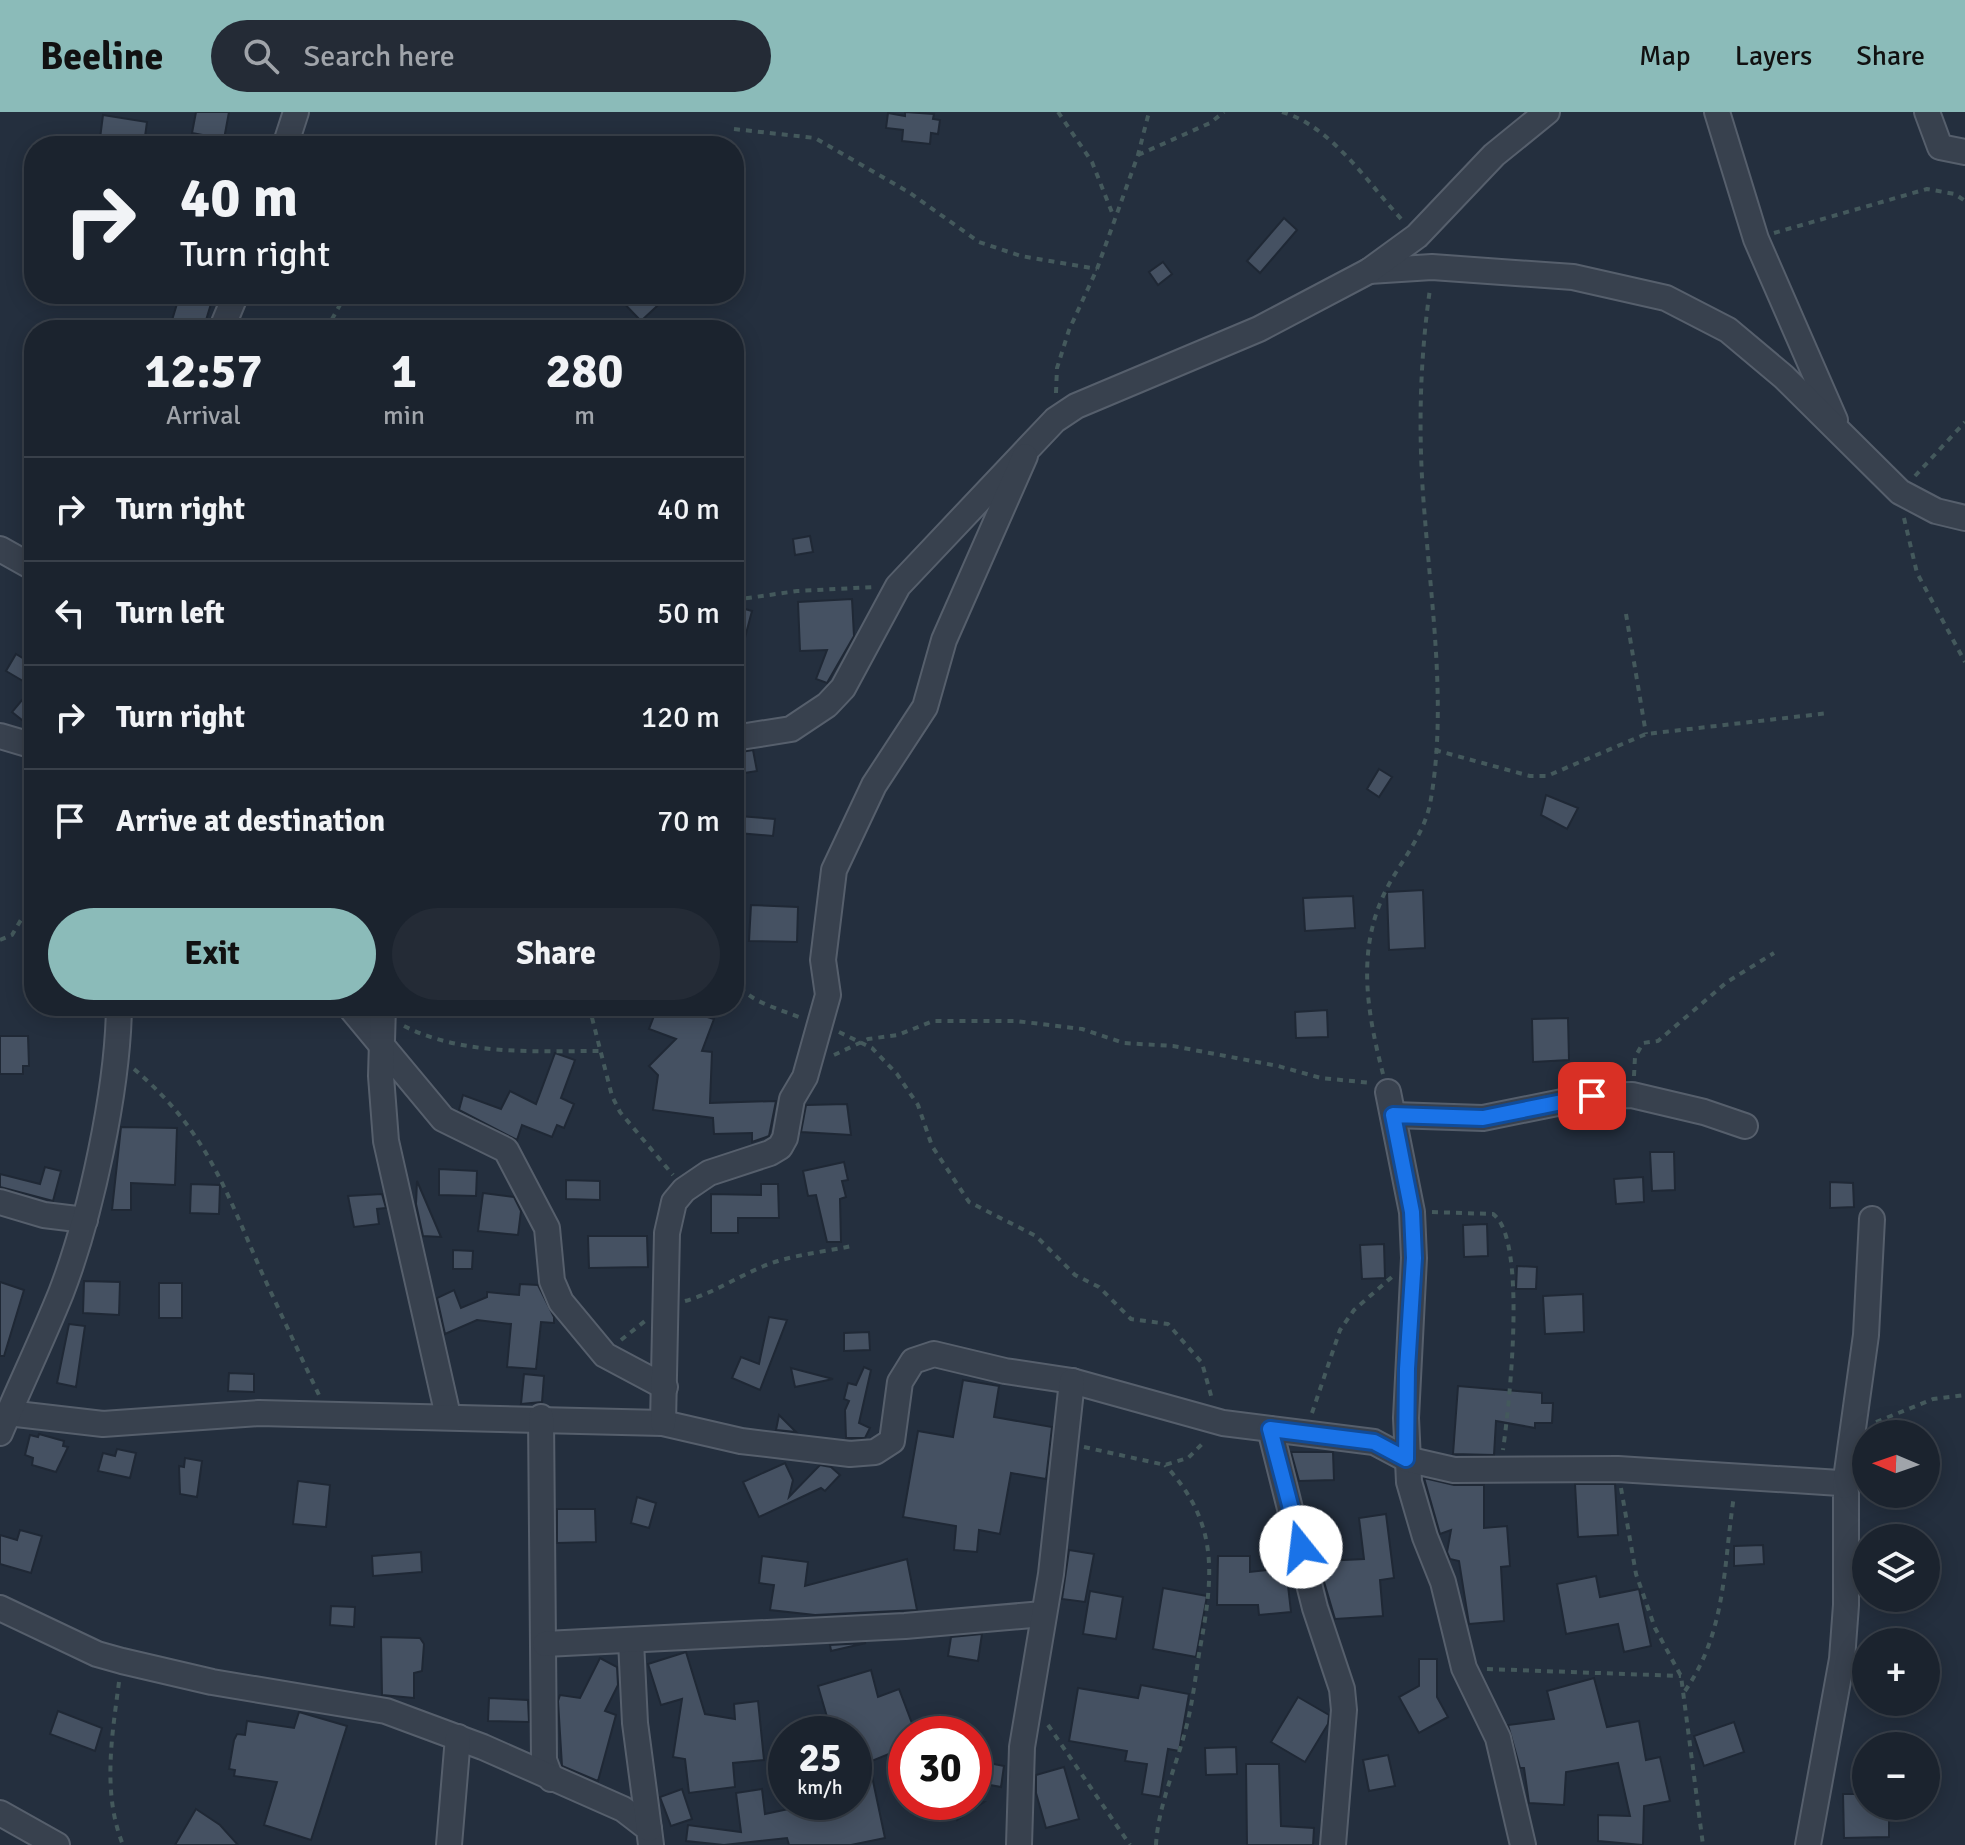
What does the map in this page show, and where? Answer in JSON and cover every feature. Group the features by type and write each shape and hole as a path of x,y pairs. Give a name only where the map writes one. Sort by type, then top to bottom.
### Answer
{"street":[{"path":"288,136 296,112"},
{"path":"744,736 791,729 827,705 843,688 898,586 1025,456 1055,420 1076,406 1259,329 1369,271 1417,236 1494,155 1547,112"},
{"path":"1717,112 1756,239 1841,433"},
{"path":"1927,112 1940,147 1965,152"},
{"path":"1369,271 1432,267 1573,277 1666,298 1728,330 1784,377 1900,492 1936,511 1965,518"},
{"path":"663,1423 667,1233 674,1202 684,1190 709,1173 780,1147 792,1099 805,1077 828,995 823,960 834,870 874,785 925,707 944,640 1025,456"},
{"path":"0,549 24,562"},
{"path":"0,736 24,743"},
{"path":"119,1016 117,1055 85,1220 62,1291 4,1423 103,1424 259,1413 541,1417 663,1423 741,1441 850,1454 875,1452 892,1441 900,1382 913,1361 934,1354 1005,1371 1072,1381 1132,1401 1222,1422 1374,1442 1406,1459 1454,1470 1618,1469 1737,1474 1845,1486"},
{"path":"358,1016 443,1119 506,1150 547,1228 554,1292 605,1355 665,1387"},
{"path":"384,1016 381,1041 386,1141 448,1416"},
{"path":"1523,1845 1498,1738 1464,1668 1443,1582 1425,1537 1409,1482 1406,1459 1407,1369 1414,1258 1412,1212 1391,1104 1483,1118 1592,1096 1632,1095 1704,1112 1745,1126"},
{"path":"0,1202 44,1215 85,1220"},
{"path":"1853,1420 1866,1335 1872,1219"},
{"path":"1019,1845 1022,1747 1043,1614 1072,1381"},
{"path":"541,1417 544,1760 551,1779"},
{"path":"1270,1429 1315,1608 1342,1689 1344,1710 1333,1845"},
{"path":"1808,1845 1842,1659 1846,1605 1845,1486 1852,1431"},
{"path":"0,1608 97,1654 212,1682 372,1707 458,1737 623,1809 650,1837"},
{"path":"545,1644 905,1626 1043,1614"},
{"path":"631,1641 635,1723 650,1837"},
{"path":"449,1845 458,1737"},
{"path":"0,1813 57,1845"}],"path":[{"path":"1058,112 1092,162 1114,217"},
{"path":"1055,420 1059,361 1069,330 1097,269 1138,155 1149,112"},
{"path":"1138,155 1210,123 1224,112"},
{"path":"1282,112 1297,116 1317,131 1417,236"},
{"path":"734,129 815,138 910,193 979,242 1021,256 1097,269"},
{"path":"1756,239 1927,189 1955,194 1965,201"},
{"path":"1391,1104 1368,1008 1366,970 1370,926 1385,891 1421,832 1430,805 1435,750 1436,638 1424,516 1420,418 1422,342 1432,267"},
{"path":"1965,422 1900,492 1917,573 1965,662"},
{"path":"744,599 797,591 898,586"},
{"path":"1626,614 1646,734"},
{"path":"1435,750 1530,776 1547,776 1646,734 1829,713"},
{"path":"0,940 12,935 24,915"},
{"path":"1632,1095 1635,1057 1643,1043 1658,1041 1727,982 1774,953"},
{"path":"744,992 821,1026"},
{"path":"394,1016 442,1041 506,1050 600,1051"},
{"path":"591,1016 612,1096 620,1112 684,1190"},
{"path":"805,1077 831,1057 862,1041 898,1035 933,1021 1016,1021 1082,1029 1124,1043 1173,1046 1278,1066 1321,1078 1373,1084 1391,1104"},
{"path":"862,1041 909,1090 928,1136 964,1197 1036,1236 1075,1275 1099,1287 1131,1319 1168,1324 1202,1363 1222,1422 1188,1458 1165,1465 1066,1443"},
{"path":"117,1055 170,1099 198,1137 226,1187 328,1413"},
{"path":"1412,1212 1493,1214 1505,1227 1515,1331 1500,1468"},
{"path":"605,1355 667,1307 709,1295 742,1275 779,1261 852,1246"},
{"path":"1302,1433 1340,1330 1354,1310 1414,1258"},
{"path":"1887,1420 1933,1399 1965,1395"},
{"path":"1156,1845 1157,1826 1186,1728 1212,1567 1201,1518 1185,1486 1165,1465"},
{"path":"1618,1469 1636,1574 1655,1628 1681,1676 1703,1845"},
{"path":"1684,1692 1701,1667 1714,1635 1737,1474"},
{"path":"122,1661 109,1780 111,1804 123,1845"},
{"path":"1464,1668 1681,1676"},
{"path":"1045,1719 1130,1845"}],"building":[{"path":"196,112 229,112 225,136 192,133"},
{"path":"905,112 934,114 933,119 940,120 938,134 931,133 930,144 902,141 903,130 886,128 888,113 905,116"},
{"path":"103,115 147,122 145,136 100,136"},
{"path":"1284,218 1297,230 1260,273 1247,261"},
{"path":"1163,262 1172,274 1158,285 1149,272"},
{"path":"177,304 211,304 206,320 172,320"},
{"path":"625,304 659,304 642,320"},
{"path":"810,536 813,552 795,555 793,539"},
{"path":"852,599 854,636 827,683 816,679 827,650 800,651 798,602"},
{"path":"744,609 752,611 744,641"},
{"path":"16,654 24,659 24,682 6,671"},
{"path":"24,698 24,722 12,712"},
{"path":"753,750 757,771 744,773 744,752"},
{"path":"1379,769 1392,777 1379,797 1367,789"},
{"path":"1546,795 1578,808 1567,829 1541,815"},
{"path":"744,816 775,819 773,836 744,834"},
{"path":"1423,890 1425,948 1389,950 1387,892"},
{"path":"1353,896 1355,928 1305,931 1303,898"},
{"path":"751,905 798,907 797,942 749,941"},
{"path":"1327,1010 1328,1037 1296,1038 1295,1012"},
{"path":"654,1016 704,1016 714,1019 702,1051 712,1052 710,1103 776,1101 769,1136 752,1142 752,1133 714,1134 713,1118 653,1110 658,1075 649,1066 676,1039 649,1029"},
{"path":"1568,1018 1569,1060 1533,1062 1532,1019"},
{"path":"0,1036 28,1036 29,1066 23,1066 23,1074 0,1074"},
{"path":"555,1053 575,1060 561,1098 574,1104 564,1128 557,1125 552,1137 522,1125 517,1140 459,1110 463,1095 501,1109 510,1091 536,1104"},
{"path":"847,1104 851,1135 801,1132 806,1105"},
{"path":"121,1127 177,1128 175,1185 131,1183 131,1210 112,1210"},
{"path":"1650,1152 1674,1152 1675,1190 1652,1191"},
{"path":"844,1162 848,1180 842,1181 846,1197 840,1199 841,1242 827,1242 816,1195 808,1196 803,1171"},
{"path":"45,1167 61,1171 53,1201 0,1187 0,1174 40,1184"},
{"path":"439,1169 477,1171 476,1196 439,1195"},
{"path":"1643,1177 1644,1202 1616,1204 1614,1179"},
{"path":"566,1180 600,1181 600,1200 566,1199"},
{"path":"417,1181 441,1237 423,1236 416,1204"},
{"path":"1830,1182 1853,1183 1854,1207 1830,1208"},
{"path":"191,1184 220,1185 219,1214 190,1213"},
{"path":"761,1184 778,1184 779,1218 738,1218 738,1233 711,1233 711,1194 761,1195"},
{"path":"483,1193 514,1197 521,1211 518,1235 478,1231"},
{"path":"382,1194 386,1208 377,1209 379,1224 354,1227 348,1196"},
{"path":"1487,1224 1488,1256 1464,1257 1463,1225"},
{"path":"588,1236 647,1236 648,1267 589,1268"},
{"path":"1384,1244 1385,1278 1362,1279 1360,1245"},
{"path":"453,1250 473,1251 472,1269 453,1269"},
{"path":"1517,1266 1537,1267 1536,1289 1516,1289"},
{"path":"84,1281 120,1282 119,1315 83,1313"},
{"path":"0,1282 24,1290 4,1356 0,1356"},
{"path":"159,1283 182,1283 182,1318 159,1318"},
{"path":"520,1284 538,1285 554,1317 554,1323 541,1322 536,1369 507,1367 511,1324 477,1320 445,1334 437,1298 454,1290 461,1308 487,1297 487,1292 519,1295"},
{"path":"1583,1294 1584,1332 1545,1334 1543,1296"},
{"path":"769,1317 787,1320 760,1390 732,1378 741,1357 759,1364"},
{"path":"69,1324 85,1326 76,1387 57,1383"},
{"path":"869,1332 870,1350 844,1351 844,1333"},
{"path":"864,1367 871,1370 859,1423 870,1428 865,1438 846,1438 845,1410 849,1401 844,1399 848,1383 856,1385"},
{"path":"791,1368 833,1379 795,1387"},
{"path":"229,1373 254,1374 254,1392 228,1391"},
{"path":"524,1374 544,1376 542,1402 521,1404"},
{"path":"963,1380 999,1386 994,1417 1052,1427 1046,1479 1011,1473 1000,1534 979,1530 977,1552 954,1550 956,1526 903,1517 918,1431 953,1437"},
{"path":"1458,1386 1542,1393 1542,1403 1553,1403 1552,1423 1535,1423 1535,1428 1496,1421 1494,1455 1453,1454"},
{"path":"779,1415 796,1432 776,1430"},
{"path":"39,1434 64,1441 63,1446 68,1447 56,1472 32,1465 33,1458 25,1455 30,1435 38,1437"},
{"path":"117,1449 136,1453 130,1478 98,1471 103,1453 115,1456"},
{"path":"1291,1452 1333,1452 1334,1480 1299,1481"},
{"path":"185,1458 202,1461 197,1497 180,1494 179,1466 184,1467"},
{"path":"785,1463 793,1480 789,1497 820,1465 831,1467 840,1475 825,1491 821,1488 759,1517 743,1482"},
{"path":"1424,1478 1454,1485 1484,1485 1484,1528 1507,1526 1510,1566 1501,1567 1504,1621 1469,1624 1459,1561 1450,1559 1447,1552 1451,1530 1440,1534"},
{"path":"298,1481 330,1485 326,1527 293,1524"},
{"path":"1575,1484 1615,1484 1618,1535 1578,1537"},
{"path":"637,1497 656,1503 649,1528 631,1523"},
{"path":"557,1509 595,1509 596,1542 557,1543"},
{"path":"1386,1514 1394,1578 1380,1580 1383,1616 1335,1619 1322,1575 1322,1561 1364,1559 1359,1518"},
{"path":"20,1530 42,1536 31,1573 0,1564 0,1535 17,1540"},
{"path":"1763,1545 1764,1564 1734,1566 1734,1546"},
{"path":"1069,1550 1094,1554 1085,1602 1062,1599"},
{"path":"421,1552 422,1572 373,1576 372,1556"},
{"path":"762,1556 808,1562 805,1586 907,1559 917,1610 815,1615 770,1610 774,1585 759,1583"},
{"path":"1218,1556 1250,1556 1250,1572 1286,1568 1291,1612 1259,1615 1258,1605 1217,1605"},
{"path":"1596,1576 1600,1597 1639,1589 1651,1646 1624,1652 1618,1624 1566,1634 1557,1584"},
{"path":"1163,1588 1207,1596 1196,1657 1153,1649"},
{"path":"1090,1591 1123,1597 1116,1639 1083,1634"},
{"path":"331,1606 355,1607 354,1627 330,1625"},
{"path":"982,1634 978,1661 948,1656 951,1637"},
{"path":"381,1637 420,1638 424,1644 422,1671 414,1673 414,1698 382,1695"},
{"path":"866,1643 831,1651 830,1645"},
{"path":"686,1652 705,1714 735,1719 734,1704 758,1701 764,1760 733,1763 735,1787 689,1793 685,1759 673,1757 682,1699 661,1705 648,1664"},
{"path":"600,1658 617,1667 618,1685 605,1711 616,1715 598,1781 562,1766 558,1701 560,1695 580,1698"},
{"path":"1419,1659 1437,1659 1437,1697 1448,1717 1419,1733 1399,1697 1419,1686"},
{"path":"871,1670 878,1697 899,1689 909,1716 888,1716 888,1754 872,1761 872,1716 827,1716 818,1686"},
{"path":"1594,1678 1607,1727 1639,1721 1646,1760 1660,1757 1670,1801 1644,1806 1643,1845 1598,1841 1598,1815 1630,1816 1618,1763 1566,1772 1564,1805 1529,1803 1524,1768 1520,1768 1508,1725 1554,1719 1547,1691"},
{"path":"1141,1685 1189,1694 1179,1751 1168,1749 1160,1797 1142,1794 1147,1764 1125,1761 1127,1751 1069,1741 1078,1688 1138,1698"},
{"path":"1298,1697 1329,1715 1328,1724 1305,1762 1271,1742"},
{"path":"489,1698 528,1700 529,1722 488,1721"},
{"path":"58,1711 102,1728 95,1751 50,1734"},
{"path":"299,1712 347,1726 311,1840 264,1825 277,1782 234,1776 235,1770 229,1769 234,1740 237,1734 245,1735 247,1721 294,1728"},
{"path":"1734,1722 1744,1752 1704,1766 1694,1736"},
{"path":"1236,1747 1237,1774 1206,1775 1205,1748"},
{"path":"1388,1755 1395,1786 1369,1791 1363,1760"},
{"path":"992,1764 1004,1766 1001,1787 992,1785"},
{"path":"1246,1764 1279,1764 1281,1826 1314,1828 1313,1845 1247,1845"},
{"path":"1064,1767 1079,1819 1046,1828 1036,1793 1036,1775"},
{"path":"872,1776 885,1838 851,1845 789,1845 787,1838 724,1845 686,1841 688,1825 741,1832 736,1793 762,1789 765,1814 768,1813 768,1820 872,1820"},
{"path":"682,1789 692,1819 671,1826 660,1797"},
{"path":"1843,1794 1852,1794 1852,1820 1889,1820 1889,1837 1844,1838"},
{"path":"196,1809 220,1825 238,1845 175,1845"}],"route":[{"path":"1301,1547 1270,1429 1374,1442 1406,1459 1407,1369 1414,1258 1412,1212 1393,1115 1483,1118 1592,1096"}]}
